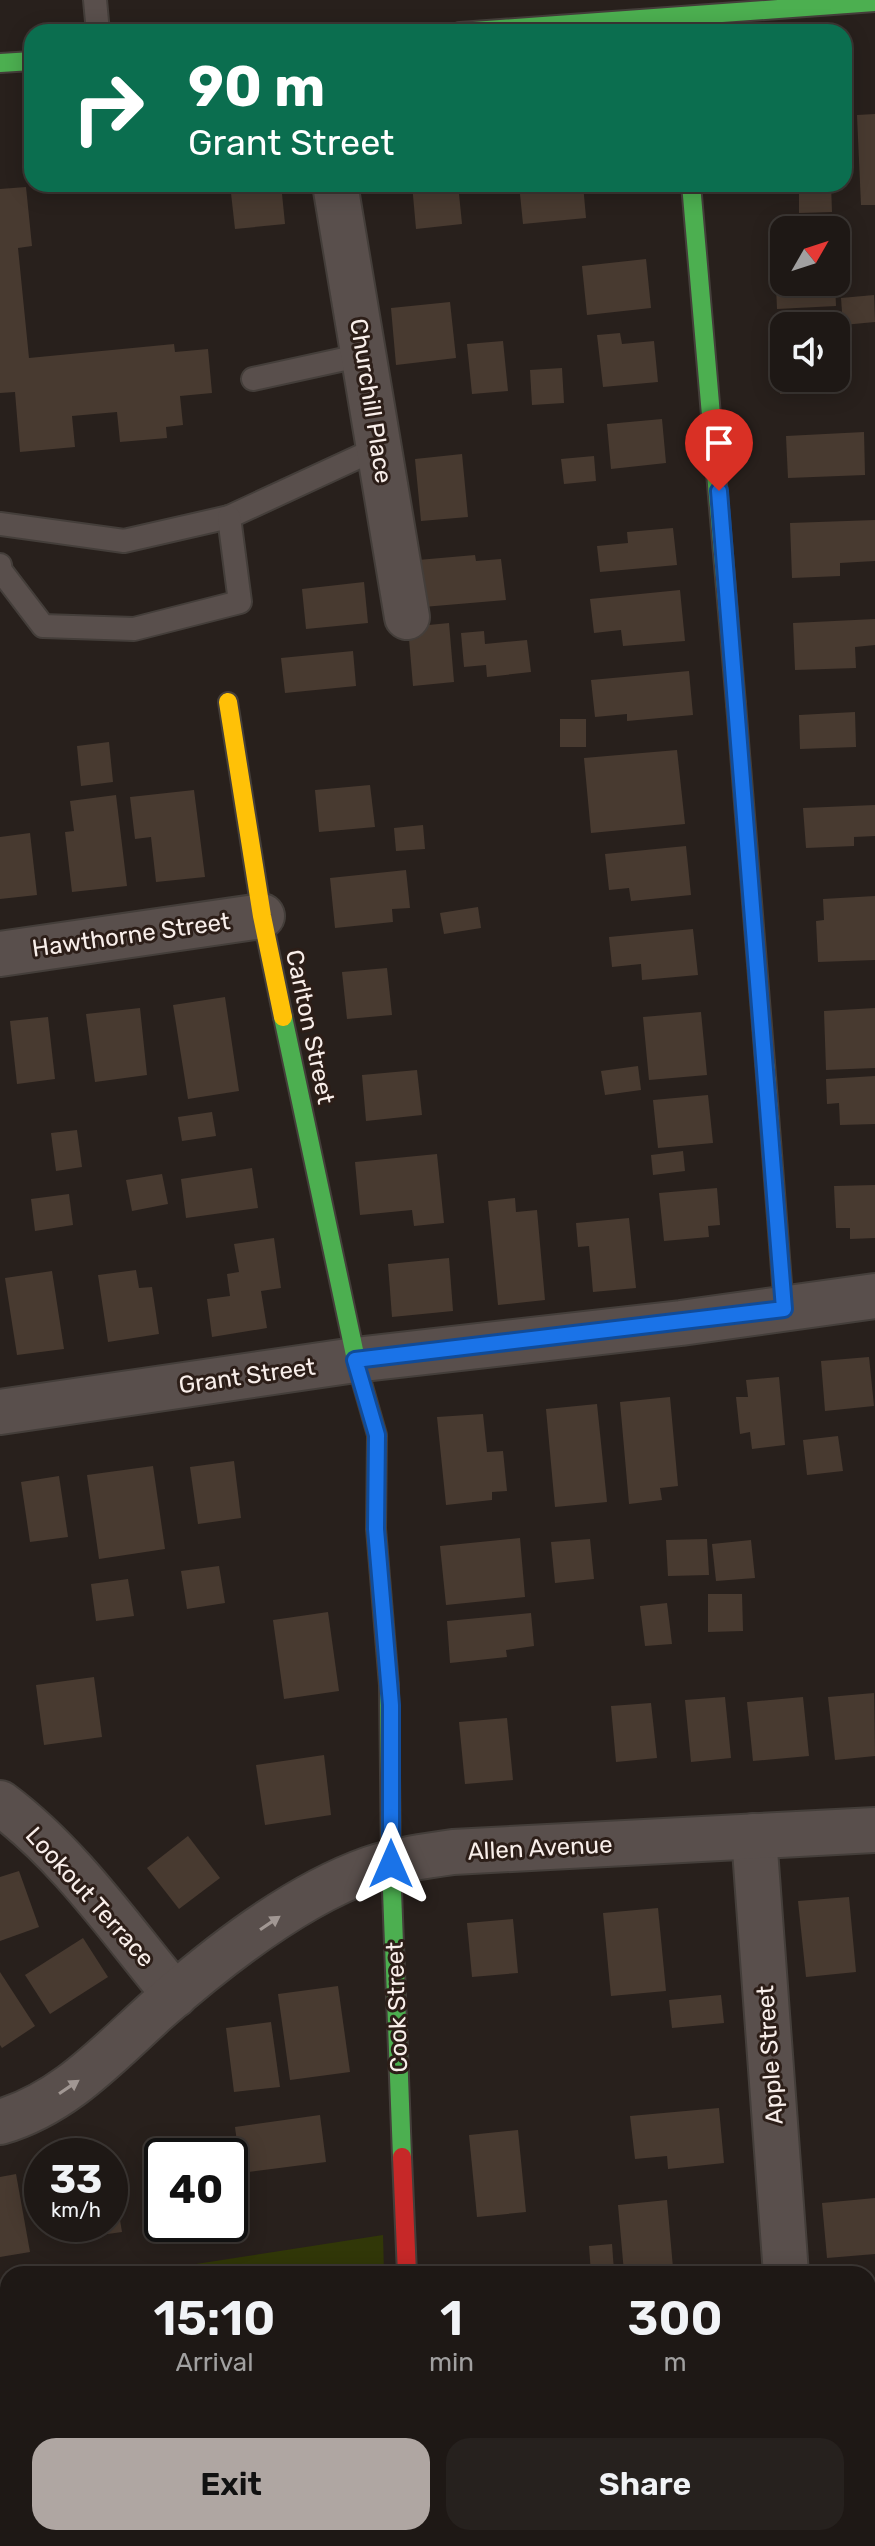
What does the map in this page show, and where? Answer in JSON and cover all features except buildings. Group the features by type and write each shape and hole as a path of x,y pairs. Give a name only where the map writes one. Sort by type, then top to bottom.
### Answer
{"street":[{"path":"568,24 875,2"},
{"path":"0,63 24,62"},
{"name":"Churchill Place","path":"336,192 407,617"},
{"path":"692,192 727,584 784,1309"},
{"name":"Carlton Street","path":"228,702 262,916 355,1360"},
{"name":"Hawthorne Street","path":"0,954 262,916"},
{"name":"Grant Street","path":"0,1412 355,1360 875,1296"},
{"name":"Cook Street","path":"355,1360 377,1435 376,1529 391,1705 391,1864 407,2266"},
{"name":"Lookout Terrace","path":"0,1803 34,1831 73,1872 175,1995"},
{"name":"Allen Avenue","path":"0,2122 24,2115 70,2088 175,1995 270,1922 335,1884 370,1869 453,1852 875,1830"},
{"name":"Apple Street","path":"754,1836 785,2266"}],"lane":[{"path":"95,0 97,24"},
{"path":"253,379 363,355"},
{"path":"0,524 124,541 229,517 378,448"},
{"path":"0,565 1,571 43,626 134,629 240,602 229,517"}],"green space":[{"path":"383,2235 384,2266 183,2266"}],"traffic: fast":[{"path":"571,24 875,2"},
{"path":"0,63 24,62"},
{"path":"692,192 736,704"},
{"path":"283,1017 358,1369"},
{"path":"389,1685 391,1864 402,2157"}],"traffic: slow":[{"path":"228,702 262,916 283,1017"},
{"path":"765,1063 784,1309"}],"traffic: jam":[{"path":"736,704 765,1063"},
{"path":"358,1369 377,1435 376,1529 389,1685"},
{"path":"402,2157 407,2266"}],"route":[{"path":"391,1864 391,1705 376,1529 377,1435 355,1360 784,1309 719,491"}]}
